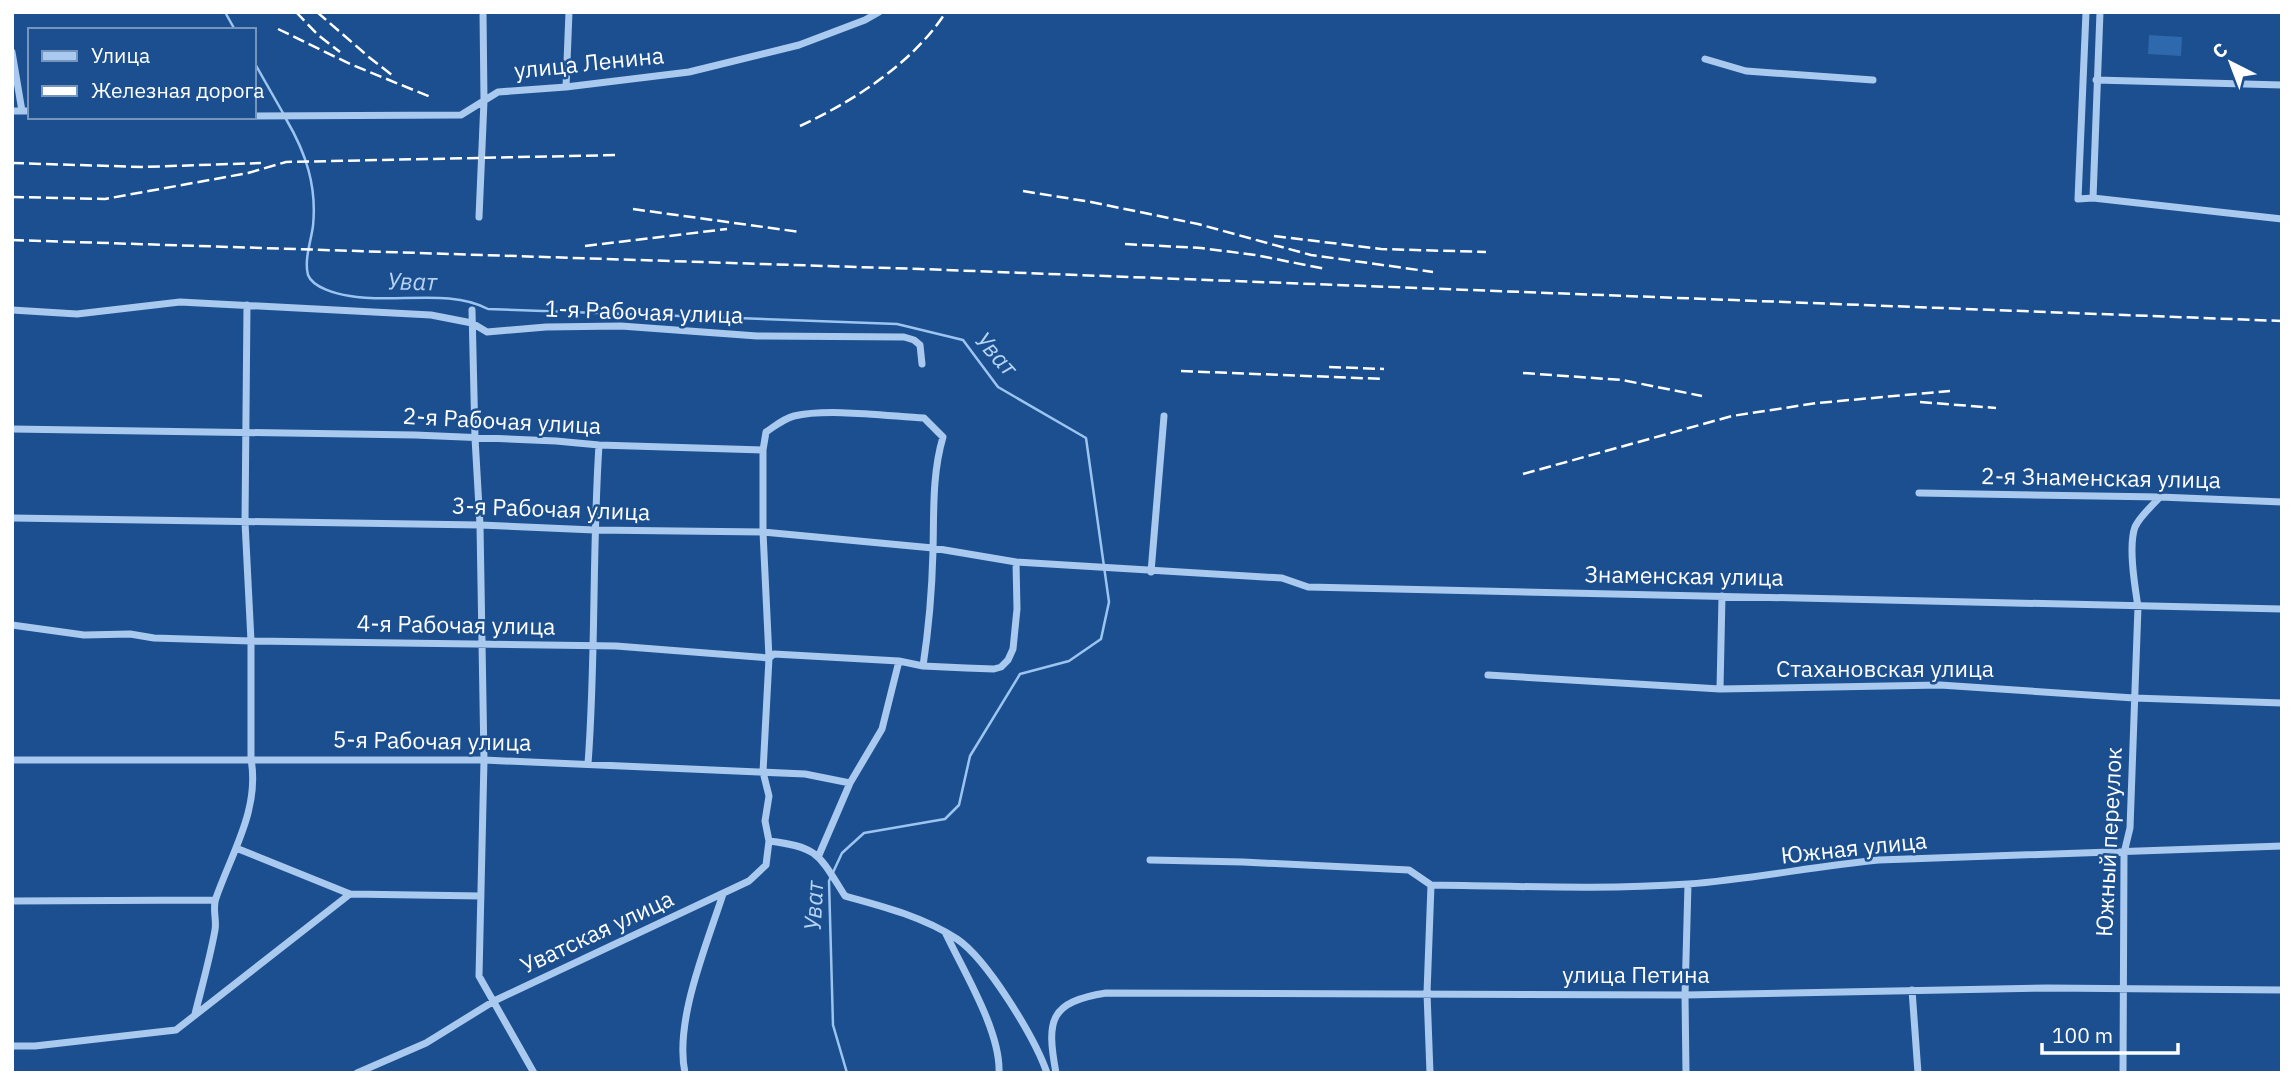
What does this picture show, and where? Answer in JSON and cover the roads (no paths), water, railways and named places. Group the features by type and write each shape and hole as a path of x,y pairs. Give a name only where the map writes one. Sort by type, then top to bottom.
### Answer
{"street":[{"path":"479,217 484,102 483,12"},
{"path":"566,87 569,12"},
{"name":"улица Ленина","path":"256,116 461,115 498,92 566,87 689,72 799,45 879,12"},
{"path":"2086,12 2078,199 2093,198 2282,219"},
{"path":"2093,198 2100,12"},
{"path":"12,52 26,111 12,111"},
{"path":"1705,59 1746,71 1873,80"},
{"path":"2096,80 2282,85"},
{"name":"1-я Рабочая улица","path":"12,310 77,314 180,302 431,315 472,323 487,332 545,327 621,326 757,336 904,337 915,340 920,345 922,364"},
{"path":"195,1014 216,927 214,900 250,808 253,772 251,641 245,522 247,305"},
{"path":"472,310 480,525 484,760 480,976 534,1073"},
{"path":"763,450 766,432 781,421 815,413 924,418 943,437 938,454 932,514 930,613 923,666"},
{"path":"1151,572 1164,416"},
{"name":"2-я Рабочая улица","path":"12,429 475,438 763,450"},
{"path":"588,764 599,445"},
{"name":"Уватская улица","path":"357,1073 426,1043 494,1001 749,881 766,864 769,841 765,821 769,796 763,772 769,658 763,531 763,450"},
{"name":"2-я Знаменская улица","path":"1919,493 2282,502"},
{"name":"Южный переулок","path":"2123,1073 2124,853 2130,828 2138,607 2133,574 2134,529 2160,497"},
{"name":"3-я Рабочая улица","path":"12,518 763,531 933,548 1016,562 1087,566"},
{"name":"4-я Рабочая улица","path":"12,625 84,635 251,641 593,646 769,658 775,654 898,661 923,666 994,669 1008,660 1013,649 1017,609 1016,562"},
{"name":"Знаменская улица","path":"1087,566 1282,578 1308,587 2282,609"},
{"path":"1720,689 1721,596"},
{"path":"819,855 850,783 882,729 898,661"},
{"name":"Стахановская улица","path":"1488,676 1720,689 1940,685 2134,698 2282,703"},
{"name":"5-я Рабочая улица","path":"12,760 484,760 805,774 850,783"},
{"path":"769,841 799,845 819,855 845,896 918,919 958,939 1018,1014 1041,1055 1047,1073"},
{"name":"Южная улица","path":"1431,886 1609,887 1688,884 1766,877 1822,866 1880,860 2282,846"},
{"path":"236,848 350,894 481,895"},
{"path":"1150,860 1409,870 1431,886 1427,993 1430,1073"},
{"path":"1686,1073 1688,884"},
{"path":"12,1046 35,1046 176,1030 350,894"},
{"path":"685,1073 681,1043 686,1018 699,967 723,894"},
{"path":"12,901 214,900"},
{"path":"946,933 989,1026 1000,1059 999,1073"},
{"path":"1912,990 1918,1073"},
{"name":"улица Петина","path":"1056,1073 1052,1054 1055,1014 1072,1000 1106,993 1685,995 1912,990 2282,990"}],"waterway":[{"name":"Уват","path":"225,12 234,28"},
{"name":"Уват","path":"256,66 283,113"},
{"name":"Уват","path":"286,119 309,170 313,197 313,226 307,257 308,275 326,290 366,298 456,299 488,309 897,324 963,340 998,387 1086,438 1109,602 1101,639 1069,661 1020,674 970,756 959,805 945,819 864,833 842,853 829,881 833,1025 847,1073"}],"railway":[{"path":"296,12 318,35 340,52"},
{"path":"317,12 392,75"},
{"path":"800,126 841,105 881,79 917,48 946,12"},
{"path":"278,29 350,64 433,98"},
{"path":"12,197 105,199 248,173 286,162 618,155"},
{"path":"12,163 143,167 261,163"},
{"path":"1023,191 1198,224 1311,255 1433,272"},
{"path":"633,209 800,232"},
{"path":"585,246 727,229"},
{"path":"1274,236 1381,249 1486,252"},
{"path":"12,240 920,269 2282,321"},
{"path":"1125,244 1201,248 1326,269"},
{"path":"1329,367 1384,369"},
{"path":"1181,371 1384,379"},
{"path":"1523,373 1622,380 1702,396"},
{"path":"1523,474 1732,416 1817,403 1950,391"},
{"path":"1920,402 1996,408"}]}
